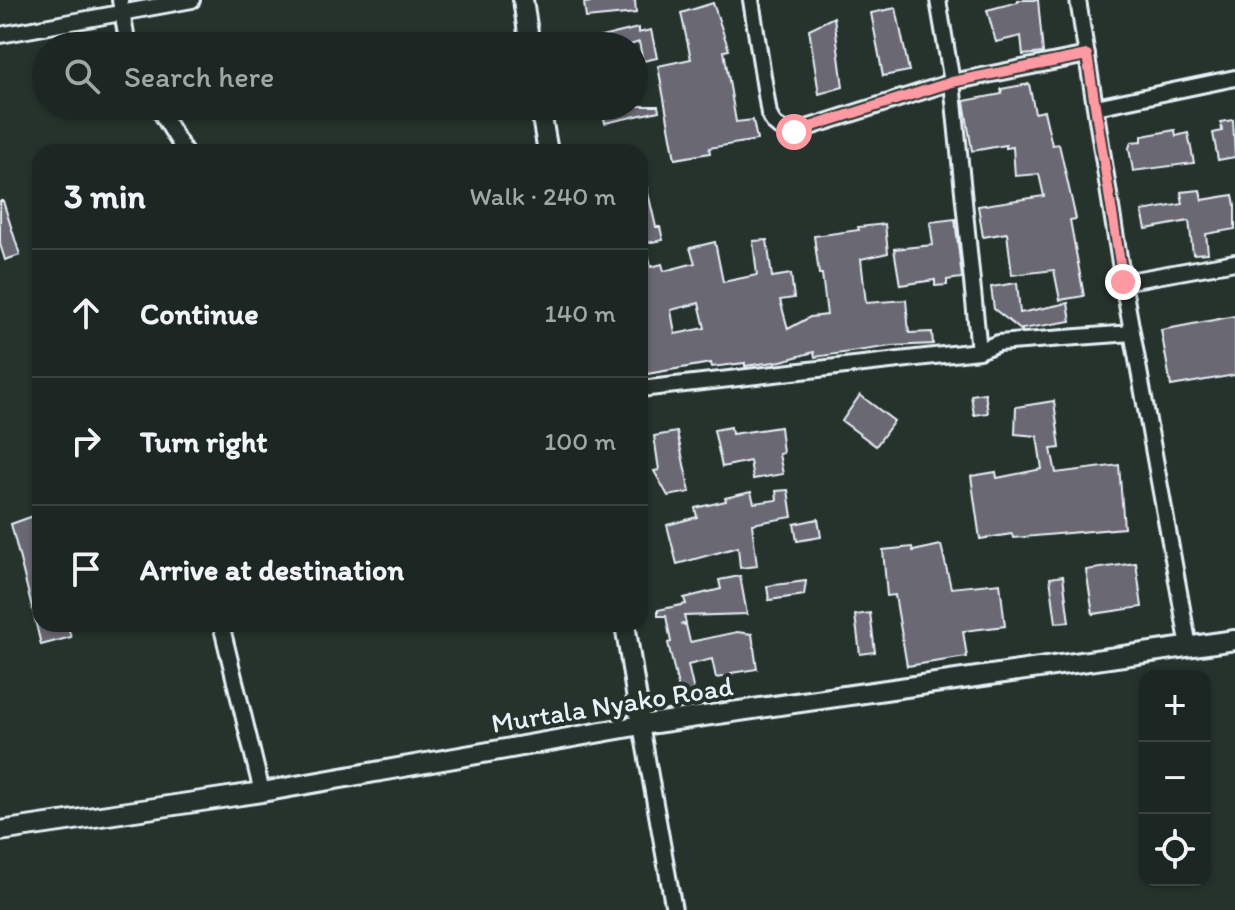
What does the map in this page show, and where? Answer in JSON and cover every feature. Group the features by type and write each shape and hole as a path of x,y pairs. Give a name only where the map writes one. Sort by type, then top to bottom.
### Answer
{"street":[{"path":"0,35 122,6 192,0"},
{"path":"523,0 528,32"},
{"path":"751,0 769,114 773,124 782,131 794,132 952,82 1087,55"},
{"path":"938,0 952,82 979,351"},
{"path":"1078,0 1123,282 1189,647"},
{"path":"122,6 126,32"},
{"path":"1096,107 1235,78"},
{"path":"166,120 180,144"},
{"path":"542,120 547,144"},
{"path":"1123,282 1235,262"},
{"path":"648,388 979,351 998,343 1132,333"},
{"path":"223,632 262,792"},
{"path":"626,632 674,910"},
{"name":"Murtala Nyako Road","path":"0,831 262,792 641,725 1235,640"}],"building":[{"path":"635,0 636,13 586,18 584,3"},
{"path":"1018,0 1038,0 1043,53 1023,55 1021,36 996,42 987,10"},
{"path":"713,3 729,50 724,51 736,122 753,120 757,140 709,148 710,153 675,159 658,66 691,59 681,13"},
{"path":"896,8 909,71 883,76 871,13"},
{"path":"834,17 843,87 819,94 809,29"},
{"path":"651,30 657,58 648,60 648,32 642,32"},
{"path":"1029,84 1035,113 1044,111 1052,145 1059,144 1076,219 1070,220 1084,296 1060,300 1054,270 1012,275 1007,233 983,237 978,206 1044,196 1039,174 1015,176 1013,147 1006,148 1006,145 972,151 964,101 1002,94 1001,89"},
{"path":"648,106 658,106 659,111 648,113"},
{"path":"1233,120 1235,157 1218,160 1213,133 1222,131 1221,122"},
{"path":"1175,130 1176,136 1188,133 1194,163 1133,171 1129,148 1131,142 1142,141 1142,136"},
{"path":"1200,190 1202,200 1233,195 1235,205 1235,229 1206,234 1208,253 1193,254 1189,221 1146,229 1142,211 1183,204 1181,192"},
{"path":"648,193 656,227 660,227 663,240 648,243"},
{"path":"0,201 3,201 20,255 5,260 0,244"},
{"path":"955,219 962,278 947,280 947,285 935,286 935,280 900,285 894,249 933,245 930,222"},
{"path":"885,224 888,253 861,259 866,303 906,300 909,333 932,332 933,344 892,346 815,357 814,352 745,366 745,363 712,367 711,363 648,374 648,253 651,267 662,264 664,271 695,263 690,248 715,242 723,282 757,275 753,241 767,240 772,277 791,274 794,298 780,300 788,329 810,317 827,315 814,236","holes":["699,303 705,328 675,334 671,310"]},
{"path":"1017,283 1020,313 1068,303 1071,321 1022,331 994,309 991,287"},
{"path":"1235,316 1235,375 1171,386 1161,330"},
{"path":"985,393 988,413 974,415 971,395"},
{"path":"860,395 894,421 876,446 842,421"},
{"path":"1054,401 1060,448 1051,449 1056,473 1119,465 1124,528 1013,538 1012,534 980,539 971,476 996,472 997,478 1042,469 1037,436 1015,434 1016,407"},
{"path":"731,427 732,434 780,427 783,453 779,454 783,474 753,479 750,461 722,467 714,430"},
{"path":"677,432 690,492 668,496 654,471 659,470 654,436"},
{"path":"788,490 792,517 752,524 757,566 740,568 738,547 677,564 667,525 697,517 695,508 726,501 725,498 751,492 754,503 777,500 776,491"},
{"path":"32,516 32,607 11,524"},
{"path":"818,519 821,537 797,541 794,524"},
{"path":"941,545 951,588 1000,583 1005,626 963,631 967,657 907,666 895,595 887,596 883,550 912,547 913,551"},
{"path":"1136,563 1142,607 1093,614 1086,570"},
{"path":"740,576 747,614 684,616 686,623 680,624 686,625 690,642 737,632 752,634 757,669 716,678 712,659 688,665 694,692 680,695 668,643 671,642 666,616 658,616 658,610 686,604 684,598 721,589 719,580"},
{"path":"1063,576 1069,622 1056,623 1050,578"},
{"path":"806,581 804,595 769,600 767,586"},
{"path":"870,613 875,652 860,654 855,615"},
{"path":"38,632 69,632 71,637 41,645"}],"route":[{"path":"794,132 952,82 1087,55 1123,282"}]}
